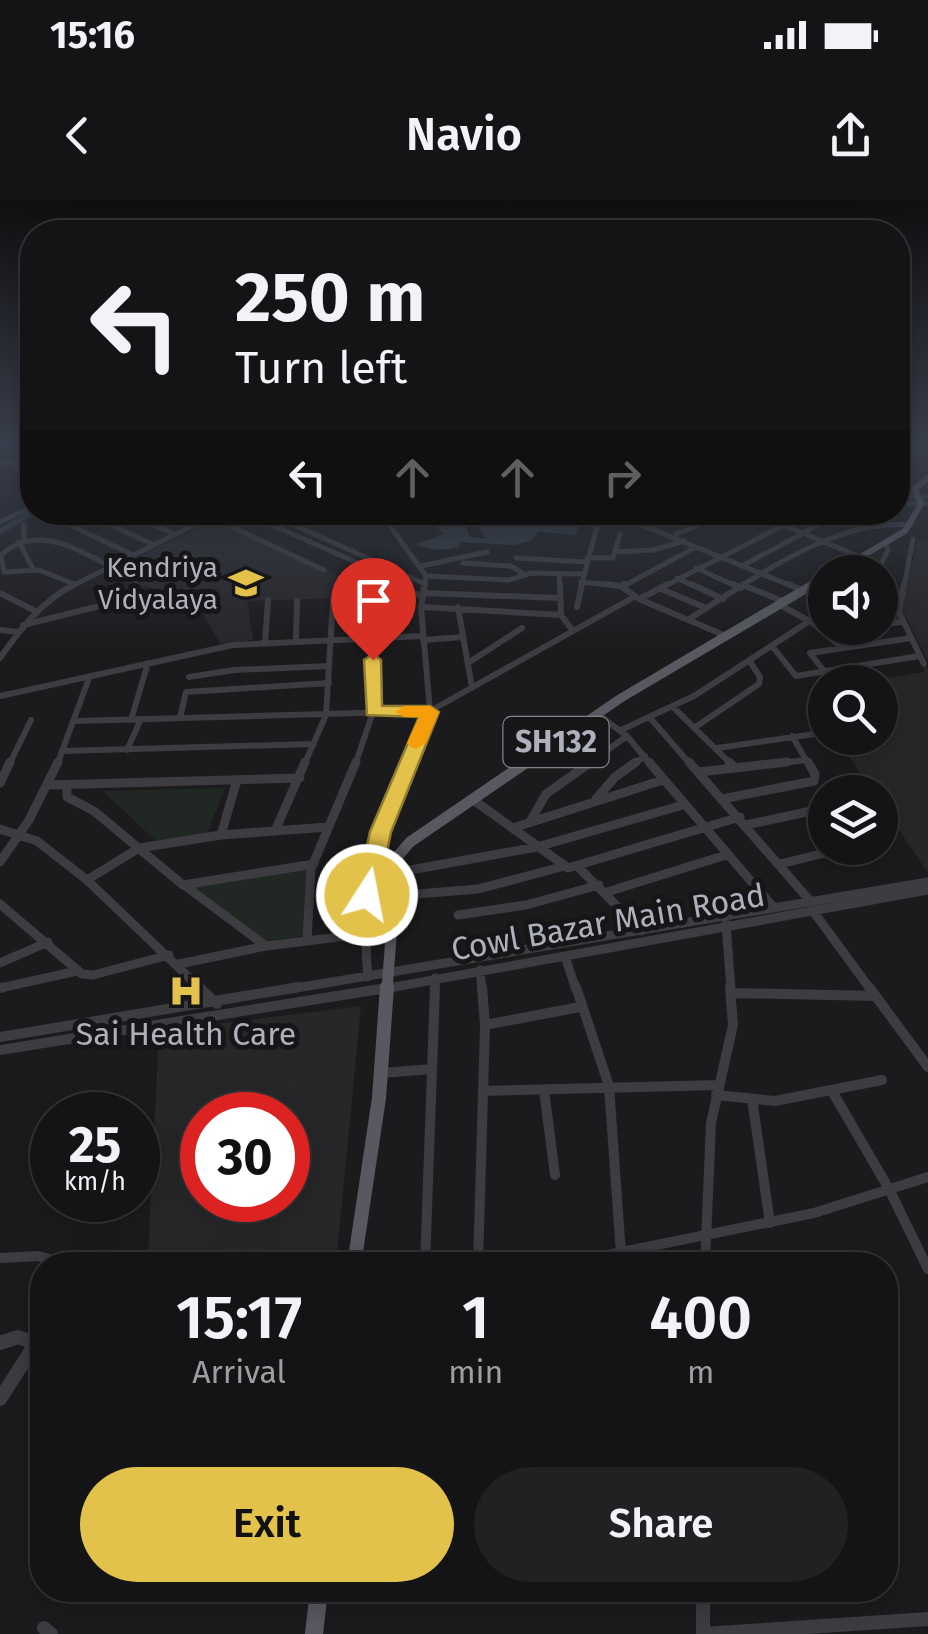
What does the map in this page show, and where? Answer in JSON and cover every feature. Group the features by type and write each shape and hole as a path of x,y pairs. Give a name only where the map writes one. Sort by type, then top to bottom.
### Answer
{"main road":[{"path":"863,555 911,525 915,512"},
{"name":"SH132","path":"394,873 398,856 410,842 472,799 597,714 808,589"},
{"path":"356,1252 381,1073 394,873"},
{"path":"314,1634 318,1602"}],"street":[{"path":"24,525 22,542 33,570"},
{"path":"66,525 133,556"},
{"path":"84,534 106,525"},
{"path":"110,525 154,545"},
{"path":"154,525 176,534"},
{"path":"1,655 35,611 74,584 195,525"},
{"path":"230,525 324,570"},
{"path":"237,530 247,525"},
{"path":"272,525 392,578"},
{"path":"297,525 426,580 509,580 524,574 559,574 621,586 637,598 726,636"},
{"path":"368,977 364,934 376,848 430,712 421,607 426,580 421,566 390,525"},
{"path":"577,607 596,525"},
{"path":"643,525 804,591"},
{"path":"676,534 700,525"},
{"path":"76,721 430,712 573,631 784,525 855,555"},
{"path":"742,566 820,525"},
{"path":"689,619 843,531 866,525"},
{"path":"74,584 33,570 3,570 0,555 22,542 53,539 75,530"},
{"path":"516,558 611,559 620,534"},
{"path":"900,534 928,540"},
{"path":"53,539 110,566"},
{"path":"913,539 900,607 903,622 924,664"},
{"path":"616,552 653,550 684,541"},
{"path":"884,543 888,550 886,555"},
{"path":"621,586 696,546"},
{"path":"421,566 486,552"},
{"path":"459,577 463,560"},
{"path":"463,560 511,566 524,574"},
{"path":"354,567 422,594 560,598"},
{"path":"696,568 808,617"},
{"path":"559,574 561,615 573,631"},
{"path":"677,578 723,599"},
{"path":"659,588 706,608"},
{"path":"898,592 903,594"},
{"path":"0,593 35,611"},
{"path":"456,593 472,688"},
{"path":"0,630 136,597"},
{"path":"0,601 11,598"},
{"path":"265,643 268,600"},
{"path":"275,831 326,714 333,600"},
{"path":"296,641 297,602"},
{"path":"307,940 314,864 373,712 380,602"},
{"path":"359,604 360,638"},
{"path":"421,607 561,615"},
{"path":"531,820 546,794 624,733 674,708 808,622"},
{"path":"898,622 903,622"},
{"path":"468,663 522,628"},
{"path":"0,708 4,696 233,645 463,637"},
{"path":"819,665 810,653 911,638"},
{"path":"233,645 234,670"},
{"path":"772,646 796,676 808,674"},
{"path":"180,718 190,677 188,654"},
{"path":"862,665 919,656"},
{"path":"694,728 759,684 760,677 749,660"},
{"path":"130,720 148,663"},
{"path":"190,677 234,670 329,666"},
{"path":"0,862 22,835 48,785 76,721 89,678"},
{"path":"186,692 328,683"},
{"path":"674,708 734,768"},
{"path":"597,714 624,733 645,756 774,908"},
{"path":"127,750 141,719"},
{"path":"651,719 780,864 928,1066"},
{"path":"0,782 31,720"},
{"path":"717,748 808,735"},
{"path":"722,799 810,784 815,774 792,736"},
{"path":"62,752 314,744"},
{"path":"594,802 616,777 645,756"},
{"path":"700,772 806,760"},
{"path":"48,785 300,778"},
{"path":"221,835 237,780"},
{"path":"516,827 663,780"},
{"path":"67,786 67,797 94,811 266,946"},
{"path":"472,799 516,827 562,867"},
{"path":"394,873 537,847 683,805"},
{"path":"392,896 452,896 480,891 562,867 579,868 703,828 808,811"},
{"path":"87,880 139,848 221,835 328,827"},
{"path":"0,829 46,848 87,880 216,1001 220,1015"},
{"path":"458,915 603,889 726,856"},
{"path":"780,864 808,857"},
{"path":"184,884 314,864"},
{"path":"579,868 642,931"},
{"name":"Cowl Bazar Main Road","path":"388,980 435,978 565,956 928,882"},
{"name":"Cowl Bazar Main Road","path":"0,1050 220,1015 642,931 725,922 774,908 928,890"},
{"path":"0,904 77,970 93,975 169,955"},
{"path":"705,1252 711,1123 733,1025 734,993 725,922"},
{"path":"179,964 266,946 364,934"},
{"path":"0,962 48,942"},
{"path":"565,956 608,1086 621,1252"},
{"path":"0,988 77,970"},
{"path":"478,1252 485,1024 480,970"},
{"path":"0,1037 368,977 388,980"},
{"path":"425,1252 435,978"},
{"path":"734,993 874,996"},
{"path":"485,1024 580,1007"},
{"path":"381,1073 432,1070"},
{"path":"483,1091 608,1086 717,1090 775,1101 882,1080"},
{"path":"544,1090 554,1175"},
{"path":"832,1090 890,1190 928,1268"},
{"path":"752,1099 770,1223"},
{"path":"630,1252 770,1223 928,1177"},
{"path":"0,1258 30,1256"},
{"path":"0,1343 18,1337 30,1342"},
{"path":"0,1399 30,1357"},
{"path":"703,1602 703,1634 889,1628 928,1619"}],"shaded area":[{"name":"Kendriya Vidyalaya","path":"204,525 229,525 346,579 406,596 247,601 253,640 220,644 195,599 101,576"},
{"path":"434,525 466,525 470,537 486,539 478,527 580,525 576,535 539,532 530,541 514,545 461,542 458,547 436,550 416,544 444,534"},
{"path":"918,540 928,541 928,661 901,608"},
{"path":"923,667 928,667 928,873 898,829 898,775 861,775 848,755 898,755 898,676 924,672"},
{"path":"225,788 207,834 156,841 103,791"},
{"path":"309,867 304,936 266,941 192,887"},
{"path":"361,1006 337,1252 148,1252 150,1222 160,1222 160,1092 156,1092 159,1031"}],"waterway":[{"path":"0,532 20,520"}],"slow traffic":[{"path":"404,712 430,712 416,743"}],"place":[{"name":"Kendriya Vidyalaya","path":"246,583"},
{"name":"Sai Health Care","path":"186,991"}],"route":[{"path":"367,895 381,832 430,712 373,712 373,660"}]}
